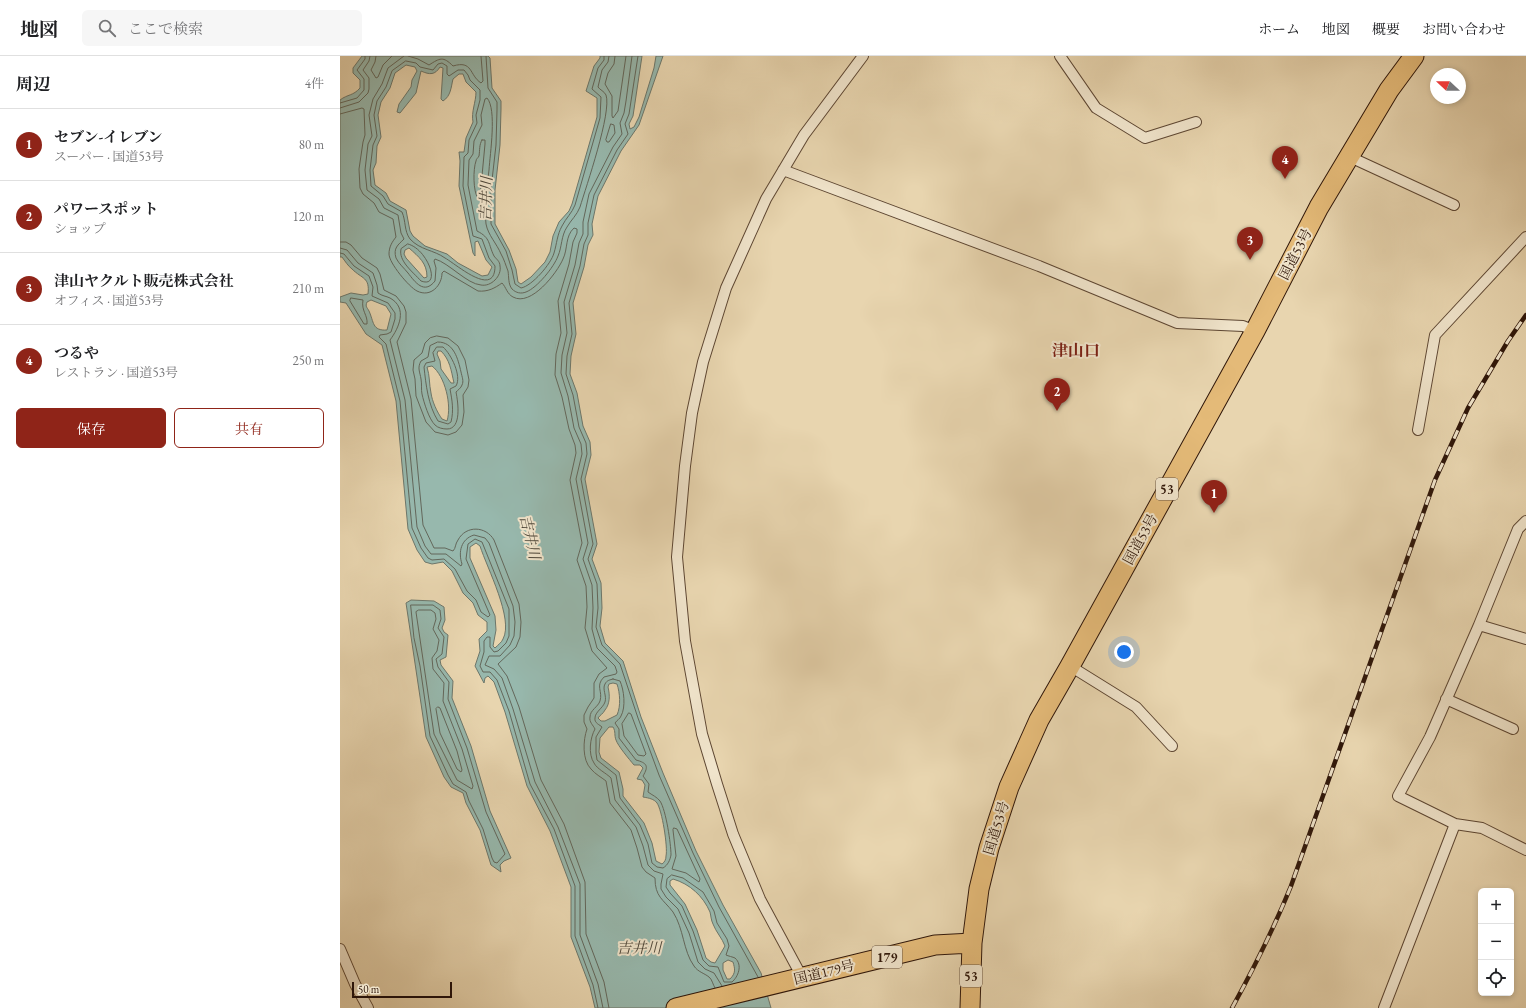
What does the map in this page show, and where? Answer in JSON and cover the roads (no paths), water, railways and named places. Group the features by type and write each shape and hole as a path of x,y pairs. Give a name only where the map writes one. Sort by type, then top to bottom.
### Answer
{"highway":[{"name":"国道53号","path":"970,1008 972,943 979,889 989,848 1009,787 1039,720 1222,389 1256,332 1319,207 1389,90 1414,56"},
{"name":"国道179号","path":"676,1008 935,945 972,943"}],"street":[{"path":"802,977 760,899 733,834 702,734 685,641 677,557 690,428 703,362 726,288 766,198 804,135 863,56"},
{"path":"1060,56 1096,108 1145,138 1196,122"},
{"path":"1350,157 1454,205"},
{"path":"783,170 1039,266 1177,323 1243,326 1256,332"},
{"path":"1418,430 1435,336 1526,237"},
{"path":"1526,521 1518,529 1479,625 1430,737 1398,796 1454,824 1482,828 1526,850"},
{"path":"1479,625 1526,639"},
{"path":"1070,666 1136,707 1172,746"},
{"path":"1446,699 1513,730"},
{"path":"1384,1008 1454,824"},
{"path":"340,949 355,984 368,1008"}],"water":[{"name":"吉井川","path":"362,56 488,56 490,58 492,88 501,101 500,145 495,190 495,224 509,250 516,269 518,282 521,284 531,277 545,262 550,252 553,236 559,222 569,211 572,204 597,117 597,98 586,91 594,66 600,56 642,56 633,116 629,124 630,129 634,127 639,117 654,68 656,56 663,56 639,125 621,151 598,196 592,224 593,235 588,245 584,267 573,303 576,334 571,356 570,374 577,393 583,426 590,442 591,455 585,479 597,544 592,559 601,583 602,608 600,626 605,643 623,661 641,717 696,851 723,905 761,973 771,1008 595,1008 590,987 571,937 571,887 550,831 527,786 505,712 494,682 488,676 485,678 484,683 475,666 480,651 479,639 487,631 487,622 478,615 473,603 463,593 452,571 443,562 432,564 425,562 417,550 408,529 396,401 382,345 366,334 346,303 340,302 340,297 351,293 363,295 368,294 368,284 366,281 351,268 342,257 340,257 340,100 360,88 360,80 353,73 353,68","holes":["406,65 415,67 417,71 412,80 411,87 399,104 397,112 400,113 416,93 421,71 432,74 440,67 443,68 441,99 443,101 449,94 453,79 459,74 463,74 466,82 476,92 473,122 466,138 464,152 459,152 459,186 473,253 475,256 475,242 478,241 486,260 492,267 488,275 482,276 458,263 447,254 425,246 413,236 410,231 406,210 390,201 386,193 375,185 373,170 376,163 377,146 381,137 378,115 381,102 390,88 395,73","409,248 416,254 426,268 427,277 424,278 404,254 405,250","371,300 386,306 391,314 387,330 379,329 374,325 366,304","438,351 441,351 444,354 451,370 454,383 451,383 441,369 437,354","432,366 437,371 444,384 449,407 447,421 442,419 434,403 430,390 427,367","476,543 480,546 502,607 505,619 505,630 501,642 495,648 493,646 496,630 495,616 470,558 470,547","609,684 617,684 620,704 617,715 605,721 601,721 598,718 607,708 609,702","609,727 613,727 617,743 621,749 634,765 640,765 643,768 637,779 642,780 645,785 643,797 651,799 657,803 663,820 666,859 662,864 656,861 652,843 644,823 623,796 619,772 601,758 599,752 600,738","673,879 690,887 700,896 707,906 714,927 725,946 715,963 706,958 697,930 685,904 670,885 670,881","728,960 733,962 734,971 730,979 727,979 723,970 723,963"]},
{"path":"411,600 434,601 444,607 445,620 442,628 448,635 446,657 440,660 441,665 453,681 452,698 471,746 490,811 511,858 504,861 500,865 501,872 491,865 480,830 466,803 463,793 451,787 444,777 426,737 406,603"}],"railway":[{"path":"1232,1008 1278,917 1291,886 1435,480 1468,408 1508,341 1526,315"}],"place":[{"name":"つるや","path":"1285,179"},
{"name":"津山ヤクルト販売株式会社","path":"1250,260"},
{"name":"パワースポット","path":"1057,411"},
{"name":"セブン-イレブン","path":"1214,513"}],"district":[{"name":"津山口","path":"1076,350"}]}
